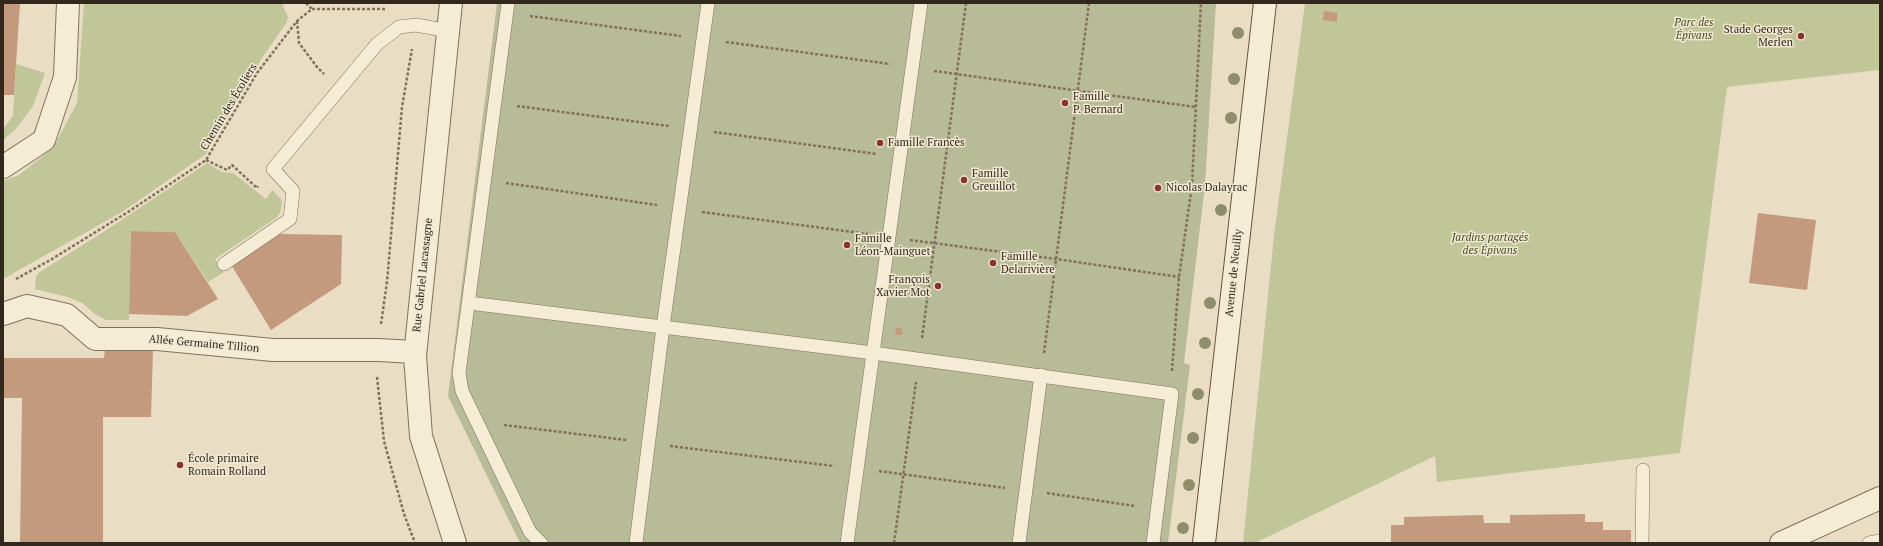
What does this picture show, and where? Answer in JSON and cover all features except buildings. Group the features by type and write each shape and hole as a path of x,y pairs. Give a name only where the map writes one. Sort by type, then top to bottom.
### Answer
{"street":[{"path":"3,167 44,140 65,77 68,3"},
{"name":"Rue Gabriel Lacassagne","path":"451,3 415,352 421,436 455,543"},
{"name":"Avenue de Neuilly","path":"1204,543 1264,3"},
{"name":"Allée Germaine Tillion","path":"3,314 26,306 67,315 95,339 157,339 273,350 342,352 378,350 415,352"},
{"path":"1781,543 1880,498"}],"lane":[{"path":"636,543 663,327 708,3"},
{"path":"847,543 921,3"},
{"path":"508,8 459,373 462,391 530,532 542,543"},
{"path":"224,264 290,220 293,191 273,169 377,44 399,27 416,25 449,31"},
{"path":"469,303 873,353 1172,394 1153,543"},
{"path":"1019,543 1041,375"},
{"path":"1642,543 1643,470"},
{"path":"1868,543 1880,541"}],"path":[{"path":"306,3 312,9 389,9 399,27"},
{"path":"894,543 966,3"},
{"path":"1041,375 1089,3"},
{"path":"1172,394 1172,359 1180,277 1192,185 1201,3"},
{"path":"508,8 703,39 1196,107"},
{"name":"Chemin des Écoliers","path":"15,279 52,259 128,212 206,160 257,73 297,21 312,9"},
{"path":"297,21 299,43 317,67 340,89"},
{"path":"206,160 227,170 232,166 257,188 273,169"},
{"path":"889,237 1180,277"},
{"path":"477,422 903,474 1026,490 1158,510"}],"green space":[{"path":"84,3 282,3 288,17 287,22 262,58 206,154 122,212 3,279 3,181 19,175 53,148 77,103"},
{"path":"497,3 1216,3 1205,185 1184,363 1190,365 1168,543 520,543 448,396"},
{"name":"Jardins partagés des Épivans","path":"1305,3 1880,3 1880,70 1727,87 1680,453 1437,482 1435,456 1255,543 1243,543 1274,235"},
{"path":"16,64 45,73 33,106 15,130 3,140 3,129 13,116"},
{"path":"207,163 222,172 233,173 266,199 272,190 281,199 282,204 280,213 276,218 215,259 224,272 208,282 175,232 131,231 129,320 106,320 95,314 82,303 68,297 35,289 36,277 38,273 105,231"}],"place":[{"name":"Stade Georges Merlen","path":"1801,36"},
{"name":"Famille P. Bernard","path":"1065,103"},
{"name":"Famille Francès","path":"880,143"},
{"name":"Famille Greuillot","path":"964,180"},
{"name":"Nicolas Dalayrac","path":"1158,188"},
{"name":"Famille Léon-Mainguet","path":"847,245"},
{"name":"Famille Delarivière","path":"993,263"},
{"name":"François Xavier Mot","path":"938,286"},
{"name":"École primaire Romain Rolland","path":"180,465"}],"park label":[{"name":"Parc des Épivans","path":"1694,29"}]}
